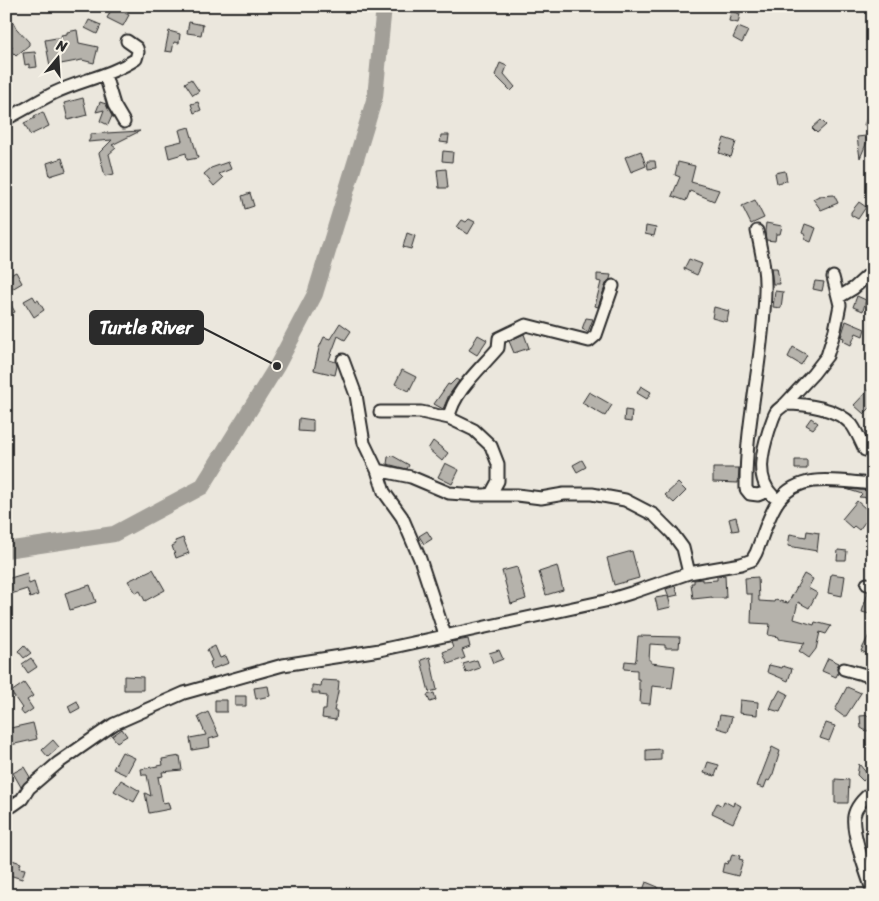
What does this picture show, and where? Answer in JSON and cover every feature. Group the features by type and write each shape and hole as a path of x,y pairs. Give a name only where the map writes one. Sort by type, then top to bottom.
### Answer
{"street":[{"path":"6,119 55,93 106,75 136,59 137,48 127,41"},
{"path":"106,75 114,105 124,122"},
{"path":"757,230 763,260 765,290 750,421 746,489 750,494 758,495 768,491"},
{"path":"839,297 873,274"},
{"path":"778,501 768,491 762,477 761,462 775,413 813,374 827,356 840,305 834,277"},
{"path":"448,418 455,399 498,348 500,338 526,325 589,341 596,335 612,286"},
{"path":"343,360 356,395 364,443 377,470 384,492 402,518 420,558 446,635"},
{"path":"785,404 803,404 838,414 852,426 865,450"},
{"path":"380,412 421,412 448,418 474,430 491,446 498,464 498,480 492,494 477,495"},
{"path":"377,470 411,477 450,493 477,495 517,494 541,498 564,494 592,494 625,500 654,515 672,533 683,548 688,573"},
{"path":"6,807 12,806 22,799 29,788 58,764 114,724 184,693 283,665 380,650 605,601 631,594 688,573 741,564 752,560 778,501 788,490 807,481 823,480 873,484"},
{"path":"844,669 873,677"},
{"path":"873,791 863,800 856,811 853,822 873,892"}],"building":[{"path":"113,7 129,15 123,26 107,18"},
{"path":"731,11 740,14 738,23 729,21"},
{"path":"89,20 101,25 97,34 85,28"},
{"path":"13,22 29,42 29,45 16,56 10,50 13,47 6,40 6,25"},
{"path":"189,22 203,25 201,35 187,33"},
{"path":"738,27 748,31 742,43 733,38"},
{"path":"77,30 79,43 98,47 94,63 82,60 50,66 45,40 62,37 61,35 67,34 67,32"},
{"path":"169,31 180,34 179,43 174,42 172,52 165,51"},
{"path":"35,52 37,67 29,68 29,64 25,65 23,53"},
{"path":"500,63 507,66 504,74 515,87 511,91 495,75"},
{"path":"191,79 199,91 193,95 185,83"},
{"path":"83,98 87,115 68,120 64,103"},
{"path":"100,102 106,104 112,116 108,125 100,121 104,110 96,112"},
{"path":"198,102 201,110 194,113 191,104"},
{"path":"873,105 873,128 864,125"},
{"path":"43,112 49,126 30,135 24,123"},
{"path":"821,120 826,125 817,133 812,128"},
{"path":"189,127 198,158 187,160 186,153 169,158 166,145 182,141 179,130"},
{"path":"140,131 112,145 116,148 109,154 114,174 105,176 99,153 112,140 88,142 90,134"},
{"path":"441,135 449,135 448,143 440,142"},
{"path":"866,136 867,142 860,158 857,137"},
{"path":"724,138 736,142 731,157 719,153"},
{"path":"443,151 453,152 452,162 442,161"},
{"path":"641,151 646,166 631,172 625,157"},
{"path":"62,158 66,171 50,176 47,163"},
{"path":"647,161 655,161 656,168 648,169"},
{"path":"228,162 231,169 219,174 223,178 214,186 204,174 211,168"},
{"path":"678,162 695,166 691,182 719,190 714,201 690,191 686,201 672,196 680,177 675,175"},
{"path":"446,169 448,188 439,188 437,170"},
{"path":"785,171 787,181 777,183 775,173"},
{"path":"250,193 254,206 245,209 242,196"},
{"path":"834,195 838,203 821,210 813,199 819,196"},
{"path":"755,200 764,218 751,224 742,206"},
{"path":"859,202 866,207 858,219 851,215 851,212"},
{"path":"469,219 475,222 468,234 457,227 462,220 466,222"},
{"path":"766,223 782,226 780,234 776,234 775,241 766,240"},
{"path":"805,224 816,228 811,242 804,239 806,235 802,233"},
{"path":"646,226 656,228 654,236 645,234"},
{"path":"407,233 415,236 411,249 403,247"},
{"path":"689,259 702,264 697,275 684,269"},
{"path":"771,268 777,268 780,284 773,284"},
{"path":"16,272 22,283 12,289 6,277"},
{"path":"597,274 611,275 598,307 595,306 601,282 597,281"},
{"path":"815,281 824,282 822,291 813,289"},
{"path":"775,291 783,292 781,308 773,307"},
{"path":"6,296 15,312 6,316"},
{"path":"33,296 44,310 34,317 24,301"},
{"path":"857,296 866,300 863,311 853,307"},
{"path":"714,307 729,311 727,322 712,318"},
{"path":"586,318 593,319 588,332 582,329"},
{"path":"846,321 865,329 863,336 856,333 851,345 843,341 844,338 841,337"},
{"path":"340,323 351,331 345,340 338,336 329,360 336,362 335,375 314,370 319,348 324,337 330,339"},
{"path":"524,334 529,348 514,353 509,341"},
{"path":"478,335 487,340 477,355 469,350"},
{"path":"793,347 807,355 801,365 788,357"},
{"path":"402,370 416,377 409,391 395,384"},
{"path":"456,379 459,381 449,395 443,409 434,404 448,384 450,385"},
{"path":"873,385 873,405 864,414 854,405"},
{"path":"641,386 651,392 647,399 637,393"},
{"path":"589,392 612,405 605,416 582,403"},
{"path":"625,410 632,411 631,422 624,421"},
{"path":"299,418 313,420 313,432 298,431"},
{"path":"811,418 818,423 813,429 806,425"},
{"path":"433,441 448,453 442,461 428,449"},
{"path":"393,456 409,465 407,469 387,464 388,457"},
{"path":"582,460 586,467 577,472 573,465"},
{"path":"795,460 807,460 807,469 795,469"},
{"path":"445,463 459,470 452,484 438,477"},
{"path":"713,468 739,468 738,483 713,482"},
{"path":"678,483 686,491 674,503 665,495"},
{"path":"846,489 873,491 873,498 859,497 862,494"},
{"path":"857,501 873,515 873,528 865,522 859,530 854,526 852,528 842,519"},
{"path":"736,517 739,530 732,531 729,519"},
{"path":"427,531 432,539 424,544 419,536"},
{"path":"807,531 819,533 817,551 788,546 790,534 806,537"},
{"path":"183,538 189,553 176,558 172,546 176,544 175,541"},
{"path":"838,550 847,551 846,560 837,560"},
{"path":"632,551 639,578 614,585 607,558"},
{"path":"557,566 563,590 546,595 539,572"},
{"path":"517,567 526,599 511,604 502,571"},
{"path":"153,569 165,590 145,601 140,591 136,593 128,581"},
{"path":"27,573 29,584 34,582 38,595 30,598 27,589 11,594 7,579"},
{"path":"804,574 813,579 808,588 817,593 809,608 798,602 794,619 814,625 815,622 831,626 826,634 820,632 816,649 809,658 799,651 805,643 778,639 779,637 768,635 770,624 751,623 752,594 746,594 745,578 758,577 759,601 774,602 775,600 788,603"},
{"path":"831,574 845,576 842,596 828,593"},
{"path":"725,575 726,598 693,599 691,583 694,583 694,580 717,580 717,576"},
{"path":"90,585 96,602 70,610 65,593"},
{"path":"675,586 678,595 669,597 666,589"},
{"path":"868,592 873,593 873,615 862,612"},
{"path":"668,596 671,607 658,610 655,598"},
{"path":"873,627 873,656 861,651"},
{"path":"638,636 680,637 679,648 665,648 665,645 650,644 649,660 651,660 651,663 675,666 672,688 652,686 650,704 640,703 641,690 639,690 637,670 624,669 625,661 635,662"},
{"path":"468,639 470,647 462,650 465,658 448,664 443,652 453,648 451,642"},
{"path":"24,645 31,653 24,658 18,651"},
{"path":"215,646 220,658 226,656 229,663 212,669 210,662 212,661 207,650"},
{"path":"499,650 503,659 493,663 489,653"},
{"path":"430,657 437,690 429,692 421,660"},
{"path":"31,658 37,667 28,673 22,664"},
{"path":"828,658 839,663 836,677 822,671"},
{"path":"477,660 480,668 466,673 463,664"},
{"path":"769,665 792,669 788,681 767,672"},
{"path":"124,676 143,677 143,690 124,690"},
{"path":"322,680 339,681 334,711 337,711 336,720 322,718 323,710 326,710 327,696 319,695 320,693 312,693 312,685 321,686"},
{"path":"24,683 33,696 27,700 33,709 24,715 20,710 22,708 11,692"},
{"path":"268,686 270,696 256,699 254,688"},
{"path":"847,687 861,693 846,716 843,716 835,710"},
{"path":"780,690 788,694 780,712 770,709"},
{"path":"434,693 436,700 430,702 427,695"},
{"path":"235,696 246,696 246,706 235,706"},
{"path":"215,700 227,700 227,712 215,712"},
{"path":"740,700 758,702 757,715 739,713"},
{"path":"77,701 80,708 71,713 68,706"},
{"path":"208,712 219,736 209,739 210,747 192,750 190,738 206,735 198,717"},
{"path":"720,715 732,717 728,731 717,728"},
{"path":"873,715 873,730 866,731 861,728 860,716"},
{"path":"33,723 37,739 6,746 6,729"},
{"path":"826,723 835,726 829,741 820,738"},
{"path":"122,729 127,736 117,742 112,736"},
{"path":"53,740 59,747 48,757 42,750"},
{"path":"772,747 780,751 773,774 769,781 767,780 764,788 757,786"},
{"path":"661,749 661,760 646,761 646,750"},
{"path":"122,752 135,758 126,775 113,769"},
{"path":"180,756 182,770 162,772 163,776 158,777 163,803 168,802 170,809 149,813 145,793 151,796 147,775 142,775 141,769 163,765 162,759"},
{"path":"708,762 719,765 715,776 704,773"},
{"path":"859,764 869,776 863,781 857,775"},
{"path":"24,767 30,777 21,787 13,773"},
{"path":"835,779 849,780 848,803 835,803"},
{"path":"121,780 140,791 134,802 114,791"},
{"path":"724,801 733,806 734,802 741,806 733,823 712,813 717,803 722,806"},
{"path":"732,854 740,856 739,859 743,860 738,876 722,872 724,863 727,864 730,861"},
{"path":"6,858 21,863 19,868 25,869 22,879 6,874"},
{"path":"646,882 658,887 655,895 643,890"}],"waterway":[{"path":"6,550 114,534 202,487 277,366 315,294 375,97 384,6"}],"place":[{"name":"Turtle River","path":"277,366"}]}
